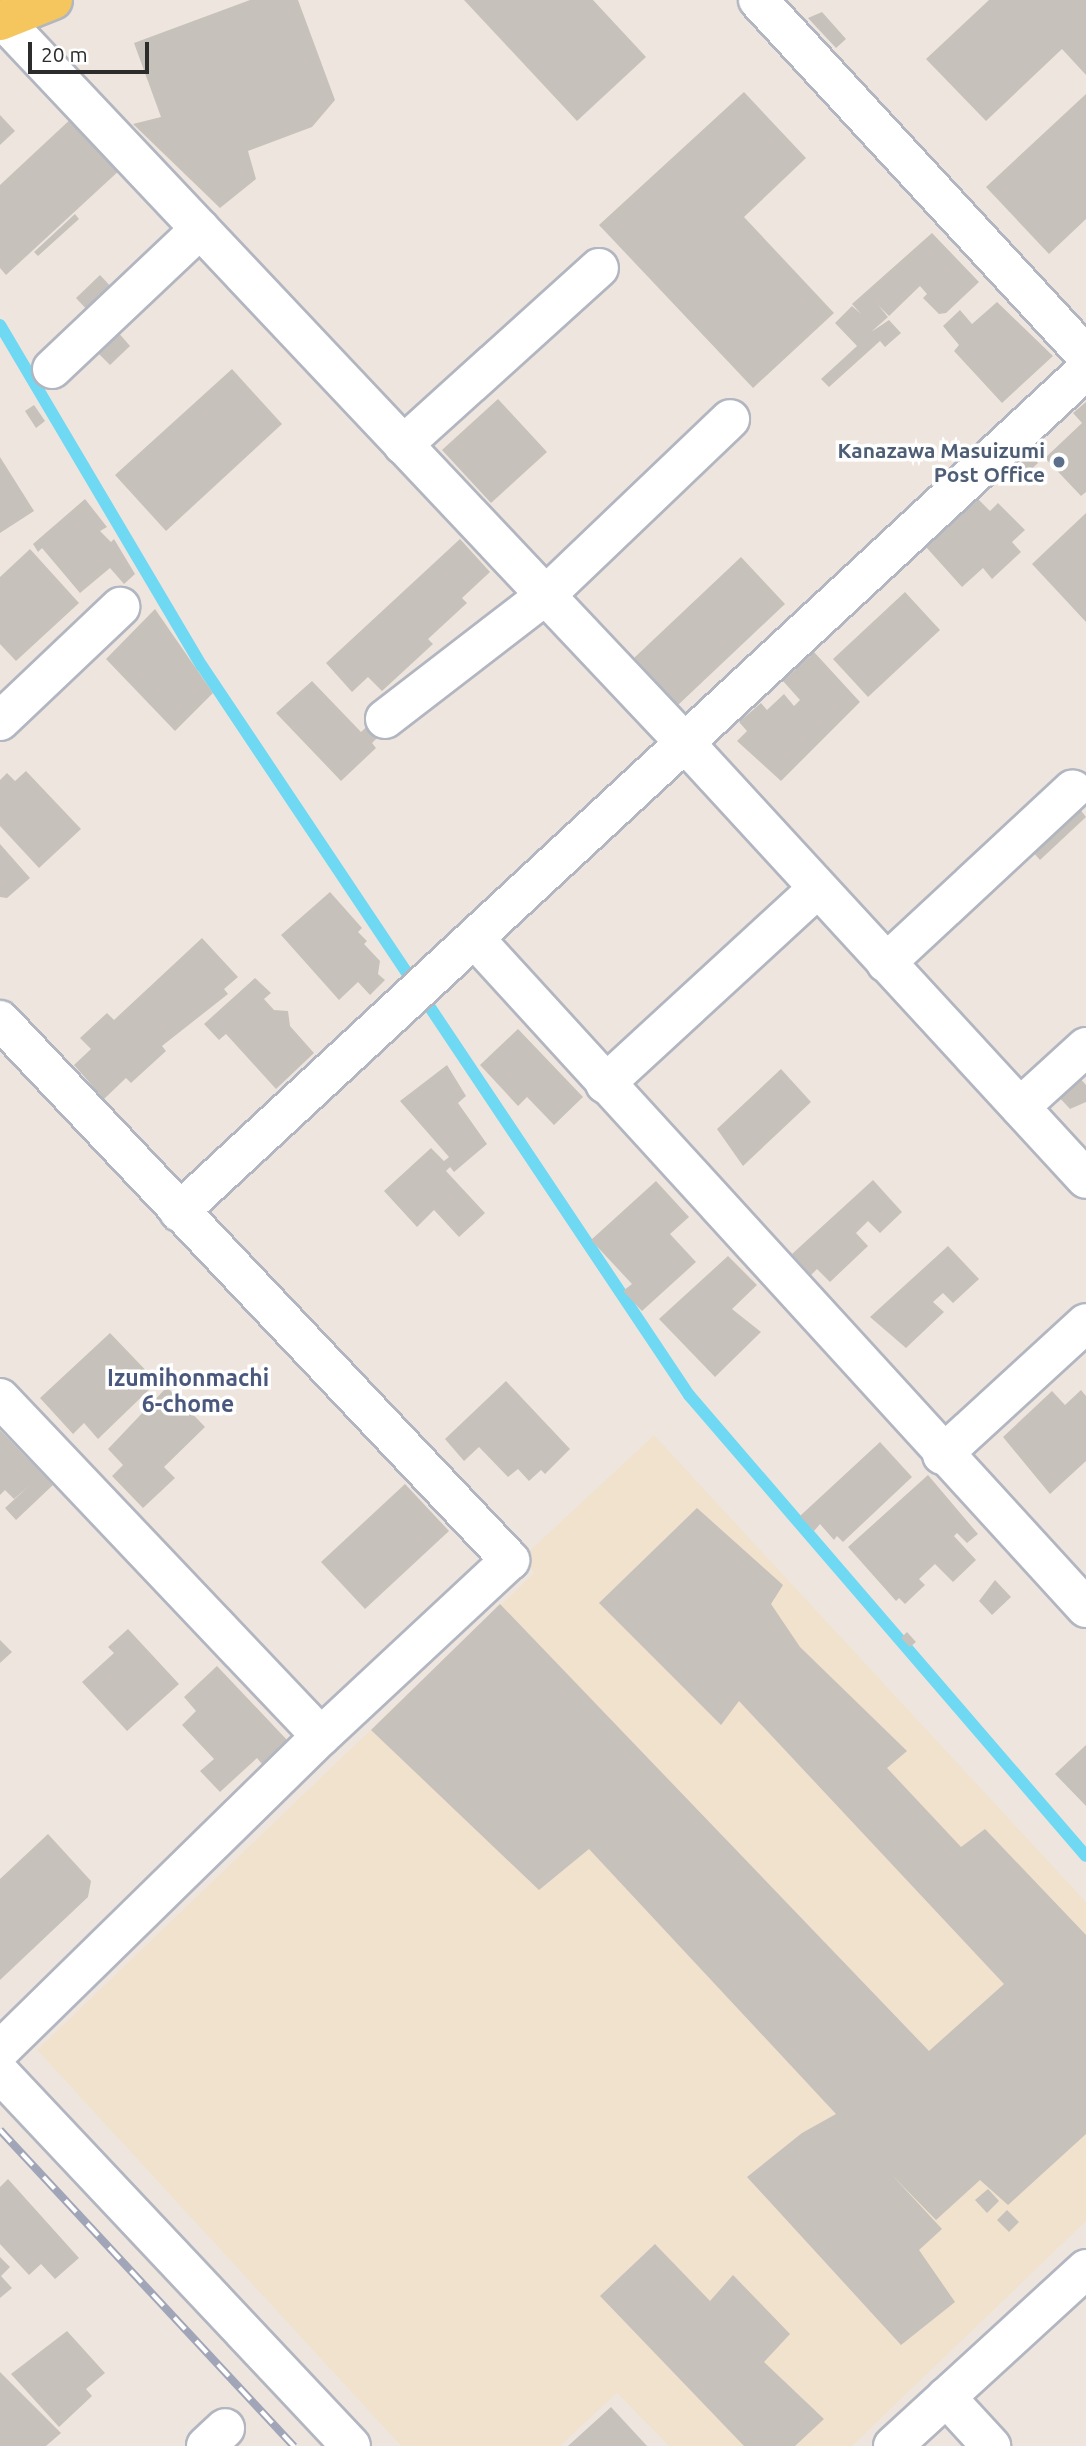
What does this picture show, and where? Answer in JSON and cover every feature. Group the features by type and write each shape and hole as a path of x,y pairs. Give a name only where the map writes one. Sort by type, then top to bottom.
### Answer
{"main road":[{"path":"1,21 53,0"}],"street":[{"path":"758,0 1086,355"},
{"path":"1,21 685,743 1086,1179"},
{"path":"52,369 200,229"},
{"path":"403,445 599,268"},
{"path":"179,1212 1086,370"},
{"path":"385,719 545,596 730,419"},
{"path":"0,721 120,607"},
{"path":"887,963 1073,789"},
{"path":"606,1084 818,888"},
{"path":"475,939 942,1455 1086,1608"},
{"path":"0,1020 510,1560 321,1736 0,2050"},
{"path":"1020,1107 1086,1046"},
{"path":"942,1455 1086,1323"},
{"path":"0,1398 321,1736"},
{"path":"0,2073 351,2446"},
{"path":"893,2446 1086,2269"},
{"path":"946,2398 991,2446"}],"shaded area":[{"path":"654,1435 1086,1902 1086,2221 852,2446 669,2446 617,2393 560,2446 401,2446 37,2050 534,1573 524,1556"}],"building":[{"path":"250,0 298,0 335,100 312,127 248,151 256,179 220,208 133,124 161,117 134,43"},
{"path":"464,0 593,0 646,57 577,121"},
{"path":"989,0 1086,0 1086,75 1062,49 986,121 926,59"},
{"path":"822,12 846,39 836,48 808,18"},
{"path":"744,92 806,158 744,217 834,313 753,388 599,225"},
{"path":"1086,94 1086,219 1049,254 986,187"},
{"path":"0,115 15,131 0,145"},
{"path":"74,116 122,168 6,275 0,268 0,185"},
{"path":"75,214 79,219 38,256 34,252"},
{"path":"932,233 979,282 946,313 939,314 923,298 927,294 920,286 889,316 878,305 888,317 871,332 889,320 901,333 885,347 880,341 829,387 821,379 857,346 835,323 852,306 861,314 852,304"},
{"path":"100,275 114,290 89,312 76,298"},
{"path":"997,302 1053,356 1002,403 954,351 959,345 943,326 960,310 972,324"},
{"path":"117,331 130,346 110,365 96,351"},
{"path":"232,369 282,424 166,531 115,475"},
{"path":"498,399 547,452 491,503 442,450"},
{"path":"1086,402 1086,492 1081,496 1045,458 1082,423 1073,413"},
{"path":"34,405 45,421 36,428 25,411"},
{"path":"1030,454 1038,463 1017,482 1009,474"},
{"path":"0,457 34,511 0,533"},
{"path":"85,499 107,527 100,531 111,542 114,539 135,574 124,584 110,568 80,593 42,548 38,552 33,544"},
{"path":"978,499 990,511 998,503 1025,530 1012,542 1021,552 992,579 983,568 962,587 926,547"},
{"path":"1086,513 1086,622 1032,564"},
{"path":"460,539 490,572 462,598 467,603 428,639 433,644 382,691 368,677 352,692 326,663"},
{"path":"30,549 79,603 16,661 0,644 0,577"},
{"path":"741,557 785,604 678,705 634,658"},
{"path":"905,592 940,630 868,697 833,659"},
{"path":"155,609 213,693 175,731 106,659"},
{"path":"814,652 860,702 781,781 737,741 747,731 739,722 761,703 767,710 784,694 794,706 800,700 783,681"},
{"path":"312,681 361,732 374,720 384,731 372,743 376,748 341,781 276,713"},
{"path":"26,771 81,829 39,868 0,826 0,780 7,773 15,781"},
{"path":"1079,808 1086,817 1040,860 1032,851"},
{"path":"0,844 30,878 7,898 0,897"},
{"path":"330,892 362,928 358,932 367,941 364,944 380,961 378,974 385,980 370,995 358,982 339,1000 281,935"},
{"path":"202,938 238,977 224,989 228,994 162,1046 166,1051 131,1083 126,1078 104,1099 74,1065 91,1049 80,1038 107,1013 114,1020"},
{"path":"255,978 271,993 264,999 274,1010 288,1011 290,1026 314,1053 276,1089 226,1034 219,1040 204,1024"},
{"path":"518,1029 583,1097 554,1125 527,1097 518,1106 480,1065"},
{"path":"447,1065 466,1096 458,1103 487,1144 454,1172 450,1167 446,1171 485,1213 459,1237 434,1210 417,1227 384,1191 431,1148 444,1161 449,1157 400,1101"},
{"path":"781,1069 811,1102 743,1166 717,1129"},
{"path":"1078,1076 1086,1085 1086,1102 1070,1109 1057,1095"},
{"path":"873,1180 902,1212 880,1233 868,1221 856,1233 868,1246 830,1282 817,1269 811,1275 792,1254"},
{"path":"656,1181 689,1217 670,1234 696,1262 642,1311 623,1291 632,1284 591,1240"},
{"path":"948,1246 979,1279 953,1303 943,1293 933,1302 944,1312 906,1348 870,1317"},
{"path":"728,1256 757,1285 732,1309 761,1332 715,1377 659,1319"},
{"path":"110,1333 157,1382 98,1439 84,1423 73,1434 40,1398"},
{"path":"506,1381 570,1449 545,1474 541,1470 529,1481 518,1469 508,1477 479,1447 464,1461 445,1439"},
{"path":"167,1387 205,1427 164,1467 175,1478 143,1508 112,1476 123,1465 108,1449"},
{"path":"1081,1390 1086,1396 1086,1461 1050,1494 1003,1437 1052,1391 1065,1405"},
{"path":"0,1430 53,1485 16,1520 5,1508 30,1485 14,1499 5,1490 0,1495"},
{"path":"880,1442 912,1477 843,1542 837,1536 834,1540 820,1524 814,1531 800,1516"},
{"path":"928,1475 978,1534 967,1543 957,1533 954,1536 976,1560 953,1582 935,1564 919,1579 925,1585 905,1604 899,1598 896,1601 848,1547"},
{"path":"405,1484 449,1531 365,1609 321,1562"},
{"path":"697,1508 783,1585 771,1604 800,1647 907,1751 887,1768 961,1847 985,1829 1086,1935 1086,2134 1008,2205 980,2180 936,2220 891,2174 942,2229 919,2250 955,2302 901,2345 747,2177 802,2133 836,2114 589,1849 539,1890 371,1730 500,1604 929,2051 1004,1984 739,1701 721,1725 599,1603"},
{"path":"995,1580 1011,1597 992,1615 979,1601"},
{"path":"128,1629 179,1684 127,1731 82,1682 114,1653 108,1647"},
{"path":"907,1632 916,1642 910,1647 901,1638"},
{"path":"0,1640 12,1652 0,1663"},
{"path":"217,1666 287,1740 262,1764 257,1758 220,1792 200,1771 214,1759 182,1725 196,1711 184,1697"},
{"path":"1086,1745 1086,1806 1055,1774"},
{"path":"48,1834 91,1881 88,1897 0,1980 0,1879"},
{"path":"8,2179 79,2258 55,2279 41,2264 29,2275 0,2244 0,2187"},
{"path":"988,2189 999,2201 987,2213 975,2200"},
{"path":"1007,2210 1019,2222 1009,2232 997,2220"},
{"path":"655,2244 710,2301 733,2275 790,2334 764,2362 824,2419 795,2446 744,2446 600,2296"},
{"path":"0,2257 10,2267 1,2276 12,2288 0,2298"},
{"path":"67,2331 105,2373 86,2389 92,2396 59,2427 11,2374"},
{"path":"0,2372 61,2433 46,2446 0,2446"},
{"path":"611,2407 647,2446 568,2446"}],"waterway":[{"path":"0,325 202,666 689,1395 1086,1856"}],"railway":[{"path":"0,2130 294,2446"}],"place":[{"name":"Kanazawa Masuizumi Post Office","path":"1059,462"}],"district":[{"name":"Izumihonmachi 6-chome","path":"188,1391"}]}
